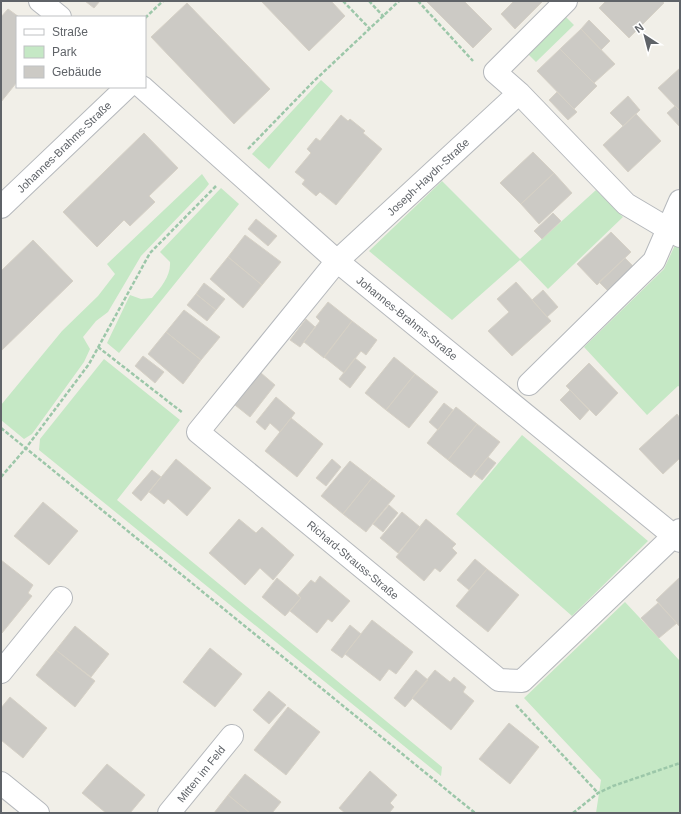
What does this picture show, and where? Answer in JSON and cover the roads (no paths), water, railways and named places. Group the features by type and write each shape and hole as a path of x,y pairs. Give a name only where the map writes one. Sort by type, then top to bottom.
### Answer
{"street":[{"path":"40,1 59,16"},
{"path":"566,1 495,72 519,93 626,204 674,232"},
{"name":"Johannes-Brahms-Straße","path":"1,207 126,88"},
{"name":"Johannes-Brahms-Straße","path":"143,88 337,261 678,535"},
{"name":"Joseph-Haydn-Straße","path":"337,261 519,93"},
{"path":"529,384 654,261 674,232 680,201"},
{"name":"Richard-Strauss-Straße","path":"337,261 198,432 498,680 522,680 678,535"},
{"path":"1,672 61,598"},
{"name":"Mitten im Feld","path":"169,813 232,736"},
{"path":"1,783 38,813"}]}
